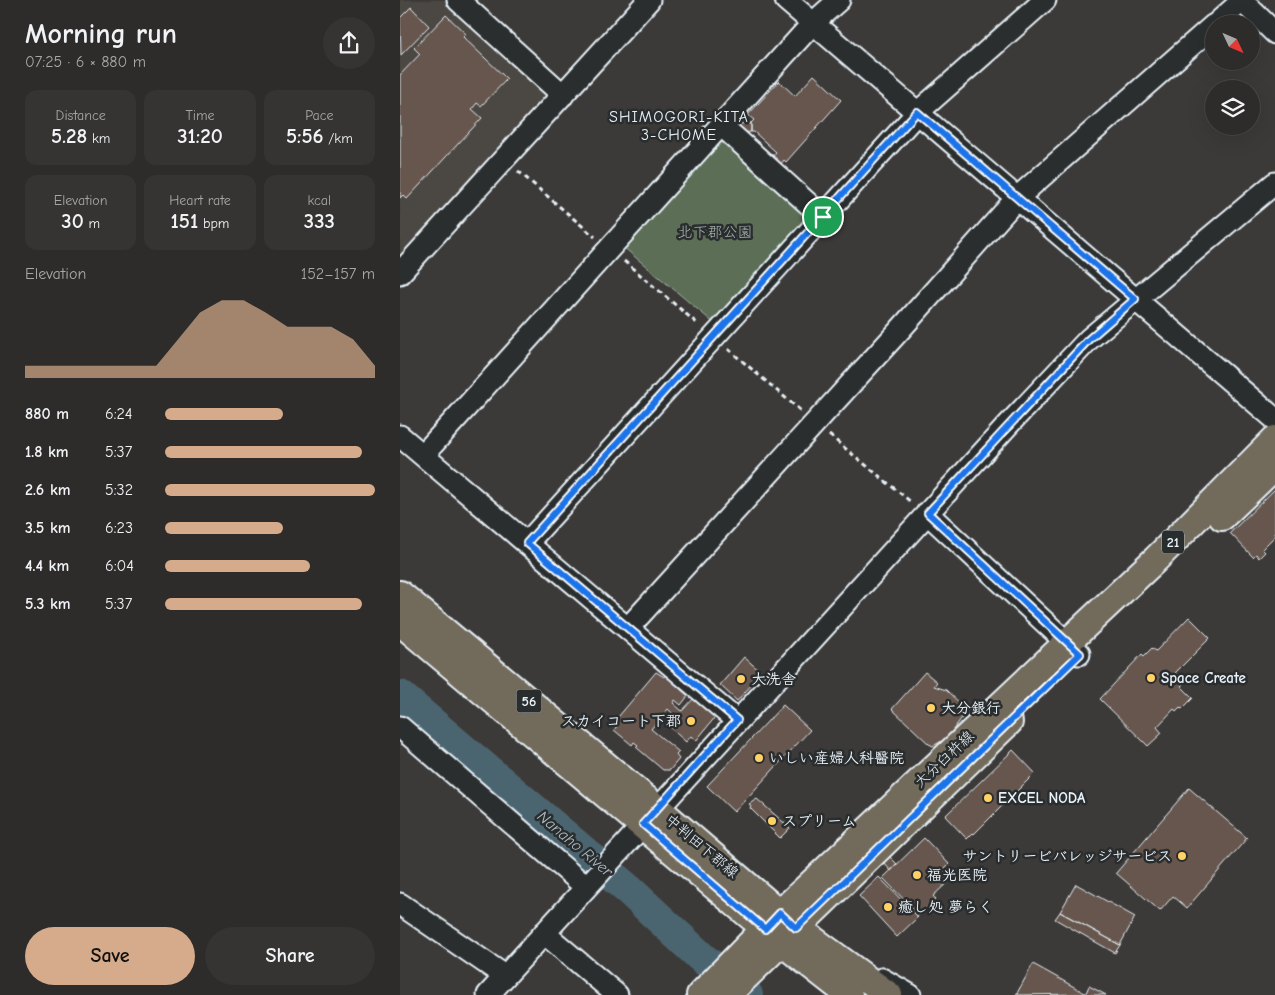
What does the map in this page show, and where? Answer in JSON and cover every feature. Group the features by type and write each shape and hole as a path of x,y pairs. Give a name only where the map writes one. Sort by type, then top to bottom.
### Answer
{"main road":[{"name":"大分臼杵線","path":"1073,649 1156,559 1275,439"},
{"name":"大分臼杵線","path":"712,992 747,962 780,928 1073,649 1275,466"},
{"name":"中判田下郡線","path":"400,594 650,816 780,928"},
{"name":"中判田下郡線","path":"400,622 650,816"},
{"path":"780,928 882,990"},
{"path":"780,928 849,995"}],"street":[{"path":"458,0 562,95"},
{"path":"400,273 649,0"},
{"path":"786,0 1275,419"},
{"path":"423,455 813,23 840,0"},
{"path":"527,543 917,112 1044,0"},
{"path":"1226,15 1242,0 1275,33"},
{"path":"628,628 1018,198 1205,34"},
{"path":"721,125 823,217"},
{"path":"488,995 614,854 1089,339 1275,183"},
{"path":"400,436 737,720"},
{"path":"928,513 1073,649"},
{"path":"400,727 587,885"},
{"path":"400,904 505,976"},
{"path":"544,933 617,995"},
{"path":"882,990 882,980 910,995"}],"path":[{"path":"504,160 602,243"},
{"path":"621,259 701,326"},
{"path":"727,348 802,412"},
{"path":"823,429 915,505 928,513"}],"shaded area":[{"path":"400,0 447,0 547,89 546,98 400,260"}],"green space":[{"name":"北下郡公園","path":"727,138 808,211 809,219 715,324 622,246 718,139"}],"building":[{"path":"411,7 429,26 401,55 400,18"},
{"path":"446,15 466,34 463,37 507,79 481,106 477,103 472,109 482,118 407,199 403,195 400,198 400,75 420,54 414,48"},
{"path":"814,75 841,100 786,162 784,160 780,165 770,159 776,152 754,132 751,132 751,123 754,120 748,115 779,81 795,96"},
{"path":"751,123 751,132 739,133 738,124"},
{"path":"1275,489 1275,536 1262,549 1265,552 1259,558 1256,554 1253,557 1230,533"},
{"name":"Space Create","path":"1189,617 1210,638 1175,673 1185,682 1181,686 1193,698 1182,709 1180,707 1176,711 1174,709 1157,727 1162,733 1148,746 1100,699 1142,654 1144,656 1152,648 1156,651"},
{"name":"大洗舎","path":"744,657 762,673 737,701 720,685"},
{"name":"スカイコート下郡","path":"656,672 664,677 665,675 688,696 681,705 675,700 673,703 682,711 695,697 716,716 696,741 691,736 686,742 666,724 674,715 668,709 651,729 679,752 676,755 679,759 670,770 663,770 636,747 638,745 634,742 632,745 614,730 617,726 613,723"},
{"name":"大分銀行","path":"925,672 937,682 934,686 946,690 964,707 969,708 947,738 933,746 892,709"},
{"name":"いしい産婦人科醫院","path":"783,705 810,730 734,812 707,786"},
{"name":"EXCEL NODA","path":"1013,750 1035,773 967,839 945,816"},
{"name":"サントリービバレッジサービス","path":"1189,788 1247,838 1187,908 1173,896 1160,911 1116,873"},
{"name":"スプリーム","path":"757,799 790,828 780,838 750,808 749,804"},
{"name":"福光医院","path":"924,838 949,864 943,870 951,879 933,896 936,899 919,915 883,878"},
{"path":"890,857 897,864 891,871 884,863"},
{"name":"癒し処 夢らく","path":"879,877 918,917 897,937 859,896"},
{"path":"1076,884 1135,917 1120,945 1060,912"},
{"path":"1060,912 1120,945 1115,953 1055,919"},
{"path":"1033,964 1085,993 1086,994 1016,995"},
{"path":"1089,986 1106,995 1085,995"}],"waterway":[{"name":"Nanaho River","path":"400,696 630,891 701,957 747,995"}],"place":[{"name":"Space Create","path":"1151,678"},
{"name":"大洗舎","path":"741,679"},
{"name":"大分銀行","path":"931,708"},
{"name":"スカイコート下郡","path":"691,721"},
{"name":"いしい産婦人科醫院","path":"759,758"},
{"name":"EXCEL NODA","path":"988,798"},
{"name":"スプリーム","path":"772,821"},
{"name":"サントリービバレッジサービス","path":"1182,856"},
{"name":"福光医院","path":"917,875"},
{"name":"癒し処 夢らく","path":"888,907"}],"district":[{"name":"SHIMOGORI-KITA 3-CHOME","path":"679,126"}],"route":[{"path":"917,112 1135,299 1089,339 1008,424 928,513 1080,654 796,928 780,913 765,929 643,824 737,720 527,543 823,217 917,112"}]}
